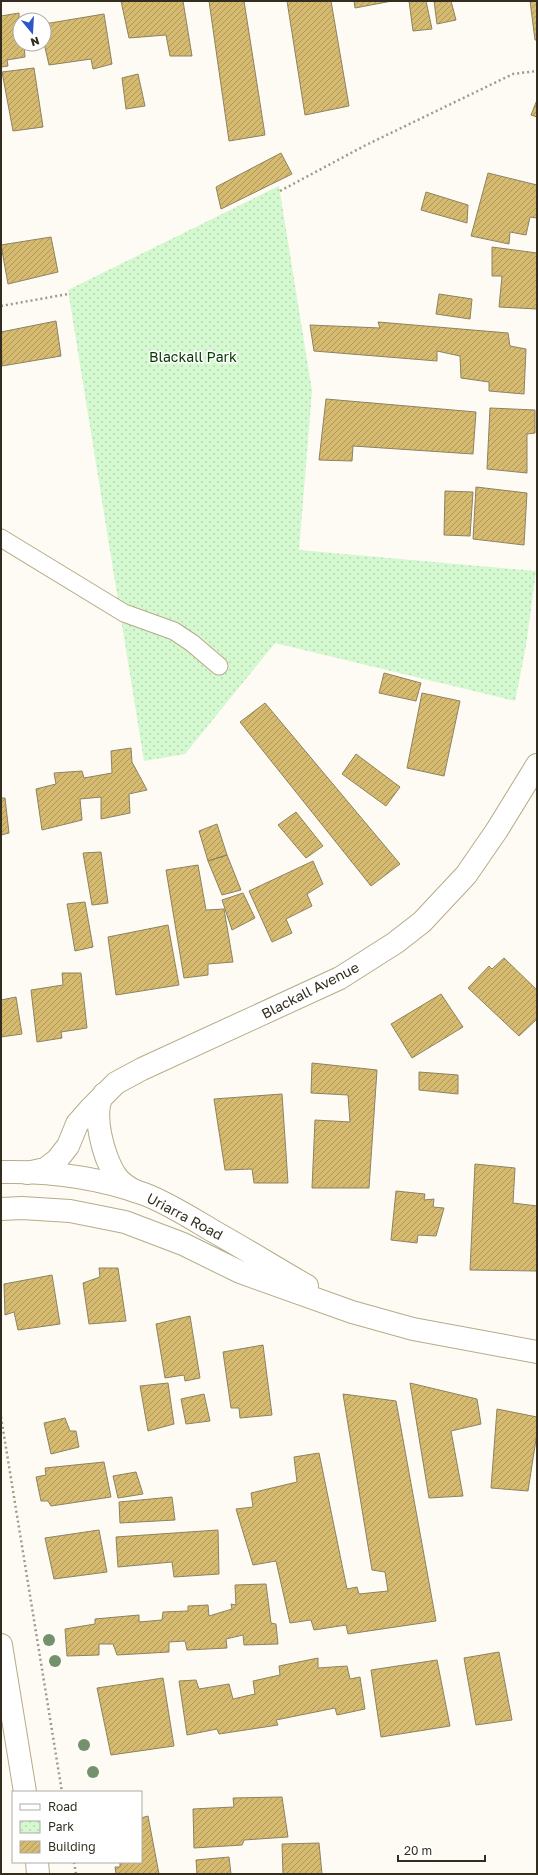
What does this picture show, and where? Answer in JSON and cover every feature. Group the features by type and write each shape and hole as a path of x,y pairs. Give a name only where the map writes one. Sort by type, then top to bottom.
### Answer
{"street":[{"name":"Blackall Avenue","path":"27,1173 45,1169 57,1160 68,1146 79,1121 116,1083 142,1069 340,978 395,943 422,922 466,875 498,830 537,765"},
{"name":"Blackall Avenue","path":"104,1094 98,1104 97,1112 106,1156 116,1177 124,1185 135,1191"},
{"name":"Uriarra Road","path":"1,1172 50,1173 99,1180 135,1191 171,1206 352,1312"},
{"name":"Uriarra Road","path":"1,1209 22,1208 62,1211 125,1222 183,1244 240,1272 352,1312 413,1329 537,1352"},
{"path":"1,1645 25,1791"},
{"path":"36,1863 38,1874"}],"lane":[{"path":"1,538 124,613 167,628 182,636 219,666"}],"path":[{"path":"280,191 366,145 513,74 537,71"},
{"path":"1,306 68,294"},
{"path":"1,1417 62,1791"},
{"path":"74,1863 76,1874"}],"green space":[{"name":"Blackall Park","path":"279,186 312,391 299,550 536,571 526,646 515,701 275,643 185,754 144,761 68,290"}],"building":[{"path":"121,1 183,1 192,56 170,56 166,35 129,38"},
{"path":"209,1 244,1 265,135 229,141"},
{"path":"287,1 331,1 349,106 305,115"},
{"path":"354,1 392,1 355,8"},
{"path":"409,1 426,1 432,29 413,31"},
{"path":"434,1 451,1 456,20 437,24"},
{"path":"530,1 537,1 537,40 535,40"},
{"path":"12,14 12,52 25,52 25,57 7,60 8,66 1,67 1,16"},
{"path":"104,14 112,64 93,69 91,59 49,65 46,52 52,52 52,23"},
{"path":"34,68 43,127 13,131 2,72"},
{"path":"138,74 145,106 126,109 122,78"},
{"path":"537,100 537,117 531,115"},
{"path":"281,153 292,174 221,209 216,187"},
{"path":"488,173 537,185 537,218 530,217 526,235 510,232 509,244 471,236"},
{"path":"426,192 468,205 467,223 421,210"},
{"path":"51,237 58,272 8,284 1,245"},
{"path":"492,247 537,253 537,309 499,307 502,276 492,276"},
{"path":"439,294 472,299 470,319 436,314"},
{"path":"56,321 61,356 2,366 1,332"},
{"path":"378,322 508,333 510,346 526,349 524,394 489,391 489,382 461,378 460,356 437,351 437,361 314,351 310,325 380,328"},
{"path":"326,399 476,412 473,454 353,446 352,461 319,460"},
{"path":"490,408 535,410 535,433 527,434 527,473 487,469"},
{"path":"476,487 527,493 524,545 473,539"},
{"path":"445,491 473,492 470,536 444,535"},
{"path":"384,673 421,683 416,701 379,693"},
{"path":"422,693 460,701 444,776 407,768"},
{"path":"265,703 400,864 371,886 240,722"},
{"path":"131,748 132,762 147,790 129,794 130,813 101,819 101,797 80,799 82,820 42,830 36,789 56,784 54,773 82,771 84,778 112,773 111,751"},
{"path":"356,754 400,787 386,806 342,774"},
{"path":"1,798 5,798 9,833 1,835"},
{"path":"296,812 323,846 306,858 278,825"},
{"path":"217,824 227,855 208,861 199,831"},
{"path":"101,852 108,903 92,905 83,853"},
{"path":"227,855 241,890 222,895 208,861"},
{"path":"313,861 323,884 307,894 312,906 286,919 292,933 272,942 249,891"},
{"path":"198,865 206,910 224,909 233,962 208,964 208,975 184,978 166,870"},
{"path":"243,893 255,918 232,930 222,900"},
{"path":"85,902 93,947 75,951 67,904"},
{"path":"168,925 179,985 116,995 108,937"},
{"path":"504,958 537,990 537,1019 519,1036 468,988 489,966 492,969"},
{"path":"62,973 81,973 87,1028 61,1032 62,1038 37,1042 31,990 63,985"},
{"path":"441,994 463,1027 412,1058 391,1024"},
{"path":"16,997 22,1034 1,1037 1,1000"},
{"path":"312,1063 377,1070 369,1188 312,1188 315,1120 350,1122 348,1095 311,1093"},
{"path":"419,1072 458,1075 458,1094 419,1090"},
{"path":"282,1094 288,1183 254,1183 252,1169 225,1170 214,1099"},
{"path":"475,1164 515,1168 513,1203 537,1206 537,1271 470,1270"},
{"path":"396,1191 425,1194 424,1200 434,1199 433,1207 444,1208 436,1236 418,1235 417,1243 391,1240"},
{"path":"99,1268 118,1268 126,1321 89,1324 83,1283 100,1277"},
{"path":"52,1275 60,1324 18,1330 14,1312 5,1315 4,1284"},
{"path":"190,1316 200,1378 185,1381 184,1375 165,1378 156,1324"},
{"path":"263,1345 272,1415 240,1418 239,1408 231,1408 223,1352"},
{"path":"168,1383 174,1424 148,1431 140,1386"},
{"path":"410,1383 477,1399 481,1424 451,1431 463,1496 429,1498"},
{"path":"204,1394 210,1421 186,1424 181,1399"},
{"path":"343,1394 396,1401 436,1621 348,1634 346,1625 314,1630 311,1620 290,1623 276,1561 253,1565 236,1509 253,1507 251,1493 297,1482 294,1457 319,1453 347,1589 357,1587 359,1594 388,1591 385,1572 372,1570"},
{"path":"497,1409 537,1417 537,1433 528,1491 491,1488"},
{"path":"65,1418 70,1431 76,1431 79,1447 51,1454 44,1423"},
{"path":"104,1462 111,1497 51,1506 48,1501 41,1501 36,1477 46,1475 45,1468"},
{"path":"136,1472 143,1494 118,1498 113,1476"},
{"path":"172,1497 175,1520 120,1523 119,1502"},
{"path":"99,1530 107,1572 54,1579 45,1538"},
{"path":"218,1530 219,1574 174,1577 172,1562 118,1567 116,1537"},
{"path":"266,1584 271,1623 276,1624 278,1644 244,1645 243,1635 226,1639 227,1648 187,1650 185,1641 169,1642 169,1652 117,1655 113,1644 99,1644 99,1655 67,1656 65,1629 95,1624 95,1619 139,1615 139,1622 162,1620 163,1612 188,1611 188,1606 208,1605 209,1616 232,1609 231,1604 236,1605 235,1585"},
{"path":"499,1652 512,1720 476,1725 464,1658"},
{"path":"318,1658 318,1668 347,1666 350,1679 360,1677 365,1709 337,1715 335,1708 276,1720 278,1725 219,1734 217,1729 187,1735 179,1681 196,1680 199,1689 229,1684 233,1699 255,1694 253,1681 280,1675 279,1666"},
{"path":"437,1660 450,1726 381,1737 371,1670"},
{"path":"163,1678 174,1746 111,1755 97,1688"},
{"path":"282,1797 288,1837 244,1840 242,1845 194,1848 193,1809 234,1807 233,1798"},
{"path":"148,1816 159,1874 116,1874 115,1867 120,1867 120,1863 142,1863 142,1818"},
{"path":"319,1843 322,1874 283,1874 282,1844"},
{"path":"229,1857 231,1874 197,1874 196,1860"}]}
